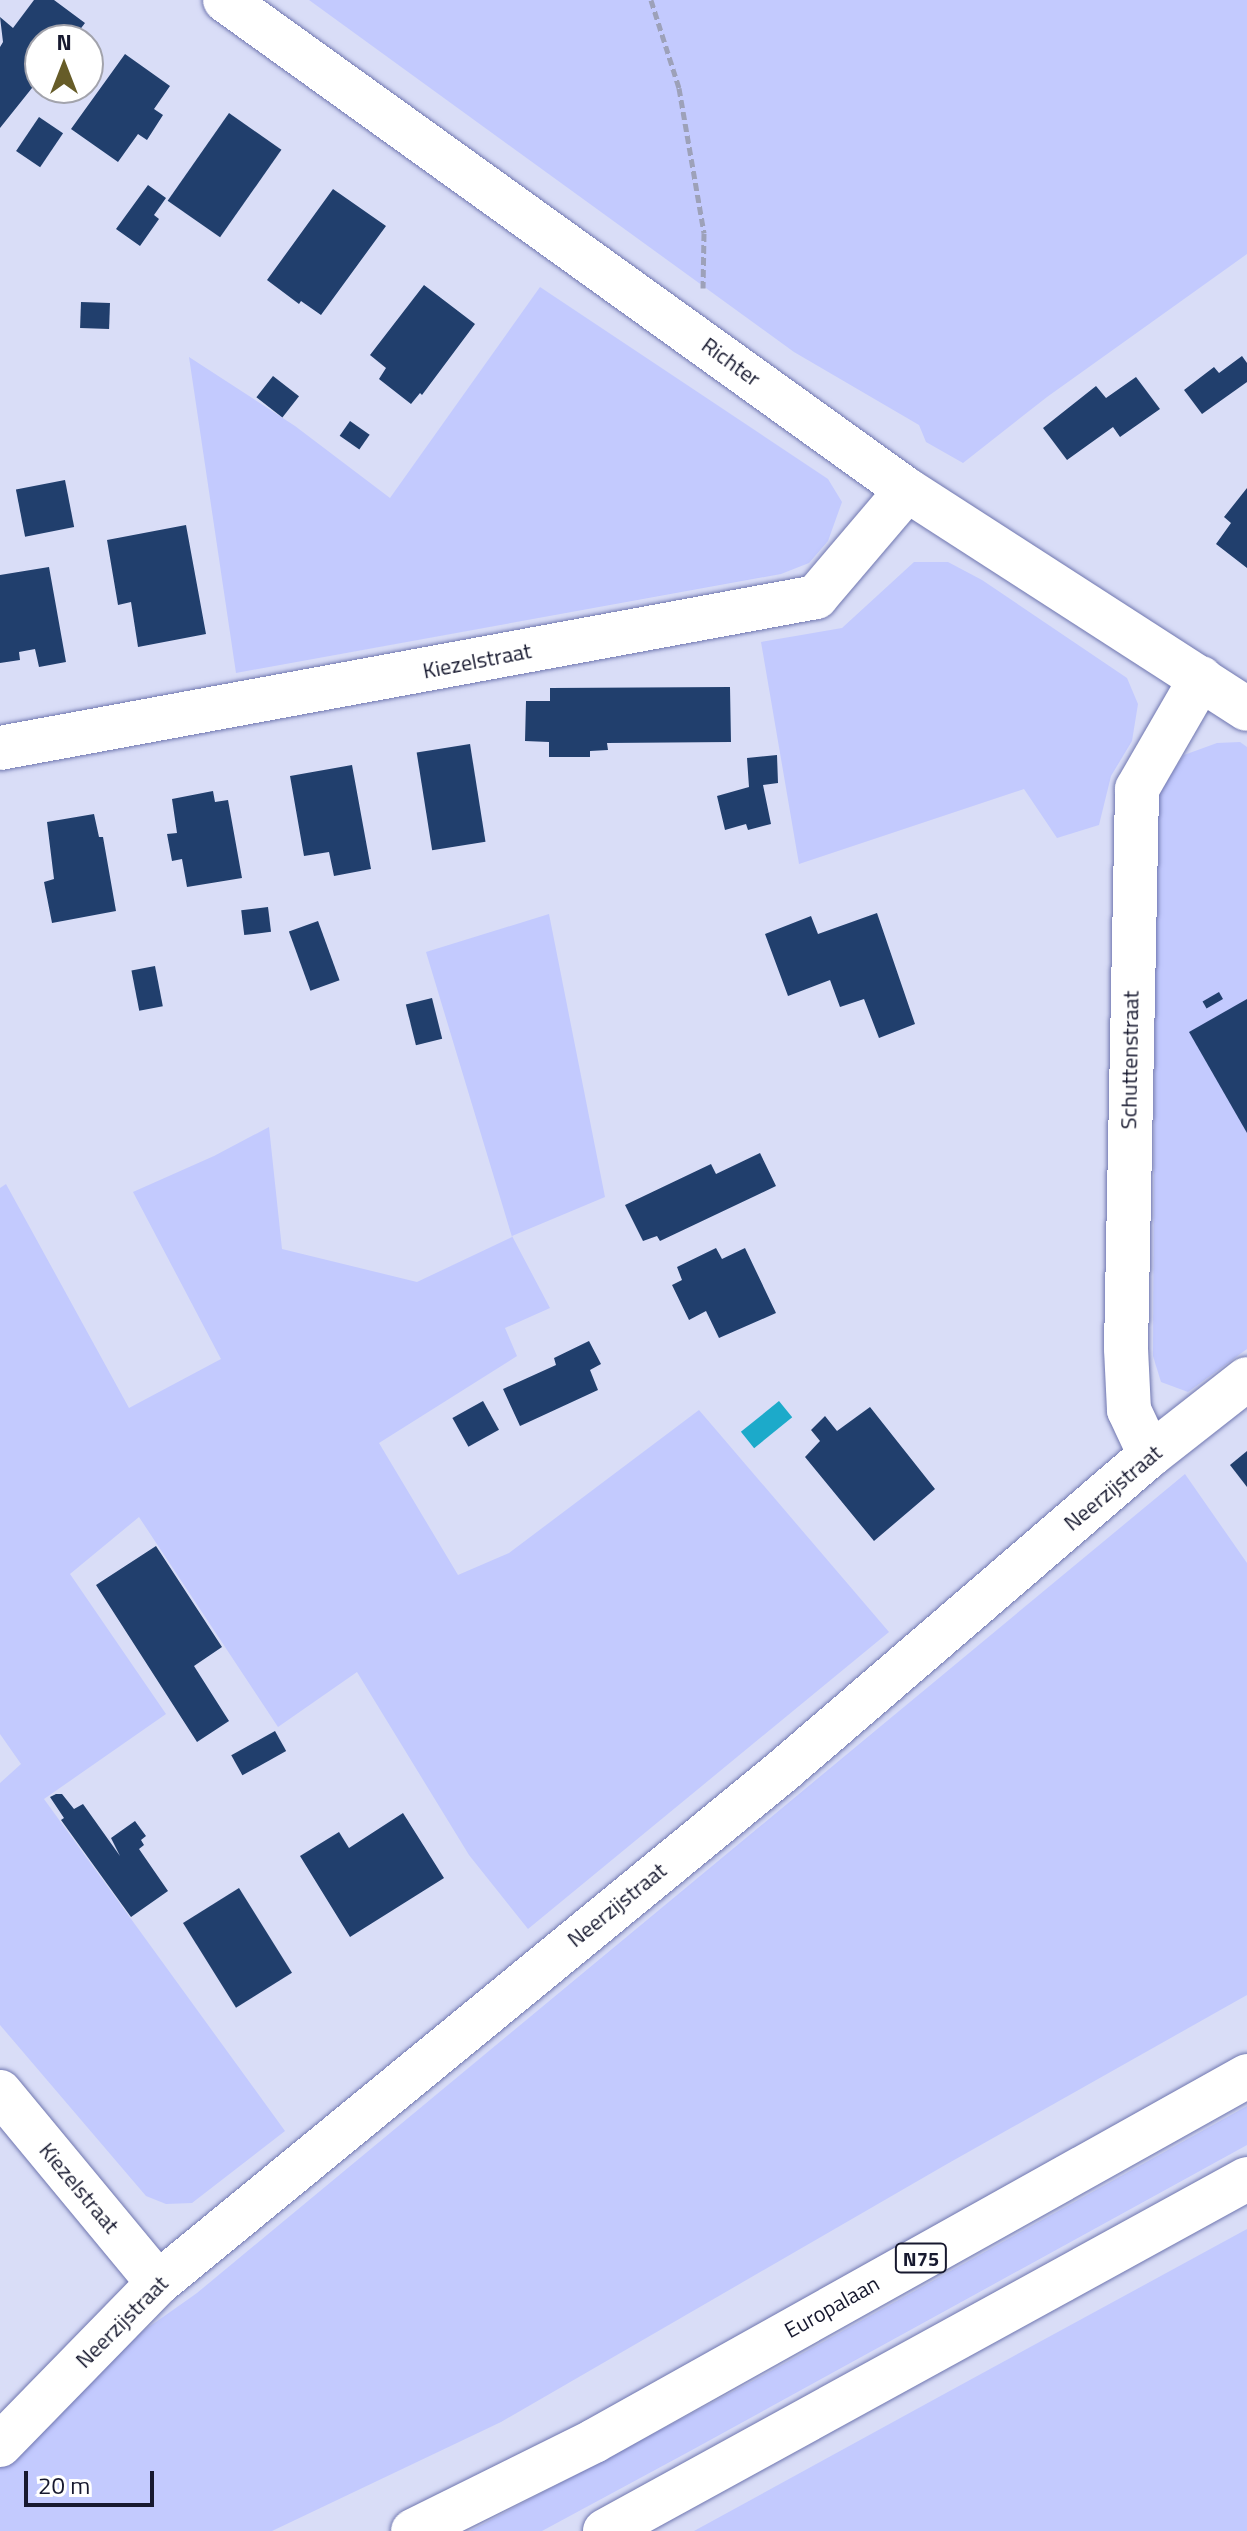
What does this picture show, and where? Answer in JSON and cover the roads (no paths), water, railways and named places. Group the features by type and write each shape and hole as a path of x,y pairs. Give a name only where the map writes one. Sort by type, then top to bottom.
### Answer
{"main road":[{"name":"Richter","path":"225,0 907,490 1247,709"},
{"name":"Kiezelstraat","path":"0,748 816,597 907,490"},
{"name":"Schuttenstraat","path":"1150,1455 1129,1410 1126,1349 1137,789 1201,678"},
{"name":"Neerzijstraat","path":"0,2445 158,2283 785,1769 1150,1455 1247,1379"},
{"name":"Europalaan","path":"413,2531 594,2441 1247,2076"},
{"name":"Kiezelstraat","path":"0,2092 158,2283"},
{"path":"605,2531 1247,2179"}]}
